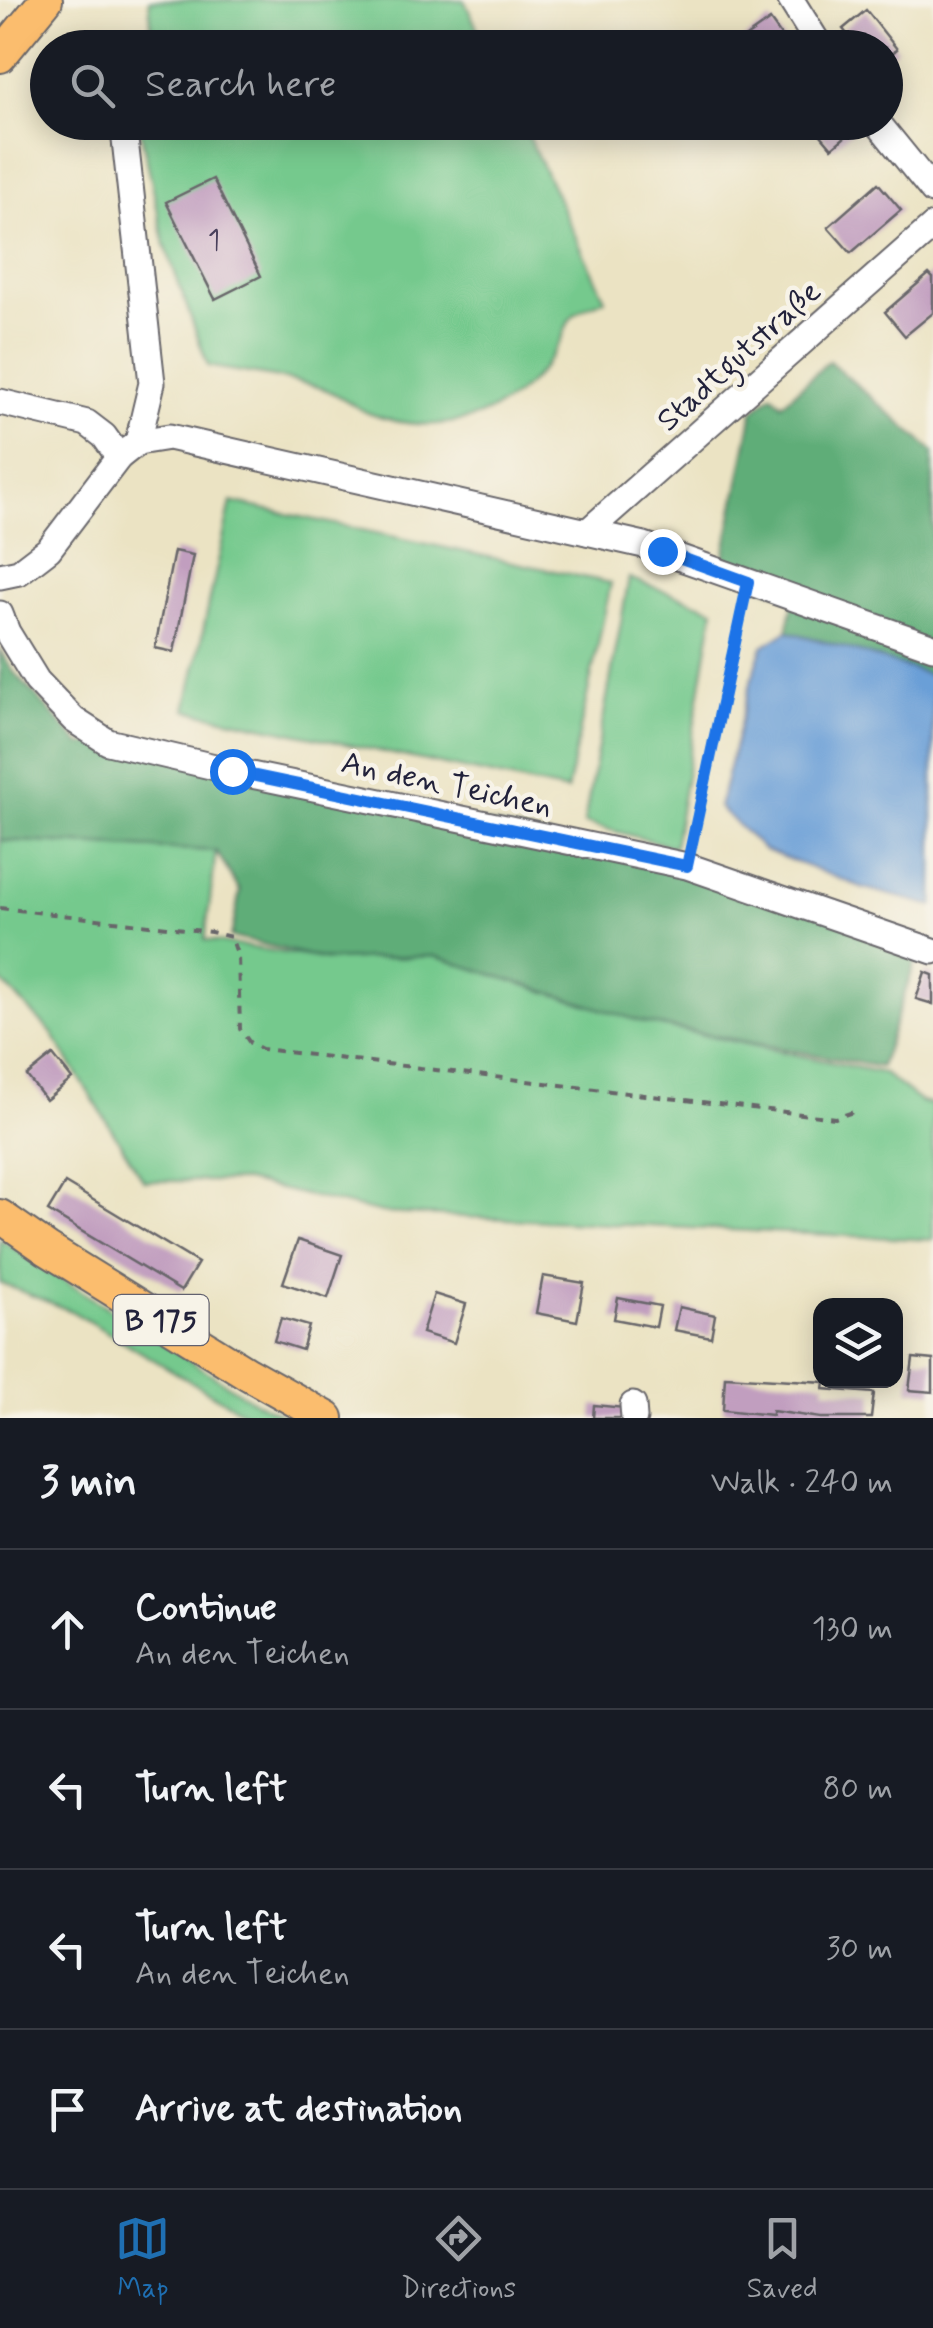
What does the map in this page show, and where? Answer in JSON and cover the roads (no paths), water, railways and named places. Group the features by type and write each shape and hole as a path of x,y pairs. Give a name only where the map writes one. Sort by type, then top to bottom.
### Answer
{"main road":[{"path":"0,56 46,0"},
{"name":"B 175","path":"0,1216 230,1363 326,1418"}],"street":[{"path":"792,0 810,30"},
{"path":"125,140 152,383 129,450"},
{"path":"891,140 933,191"},
{"name":"Stadtgutstraße","path":"587,532 933,226"},
{"path":"0,402 88,423 129,450"},
{"path":"0,576 18,572 49,548 102,476 129,450 169,437 644,545 933,646"},
{"name":"An den Teichen","path":"0,614 37,681 74,720 108,742 687,866 933,951"}],"water":[{"path":"787,631 933,676 933,906 864,888 764,850 719,807 763,646"}]}
